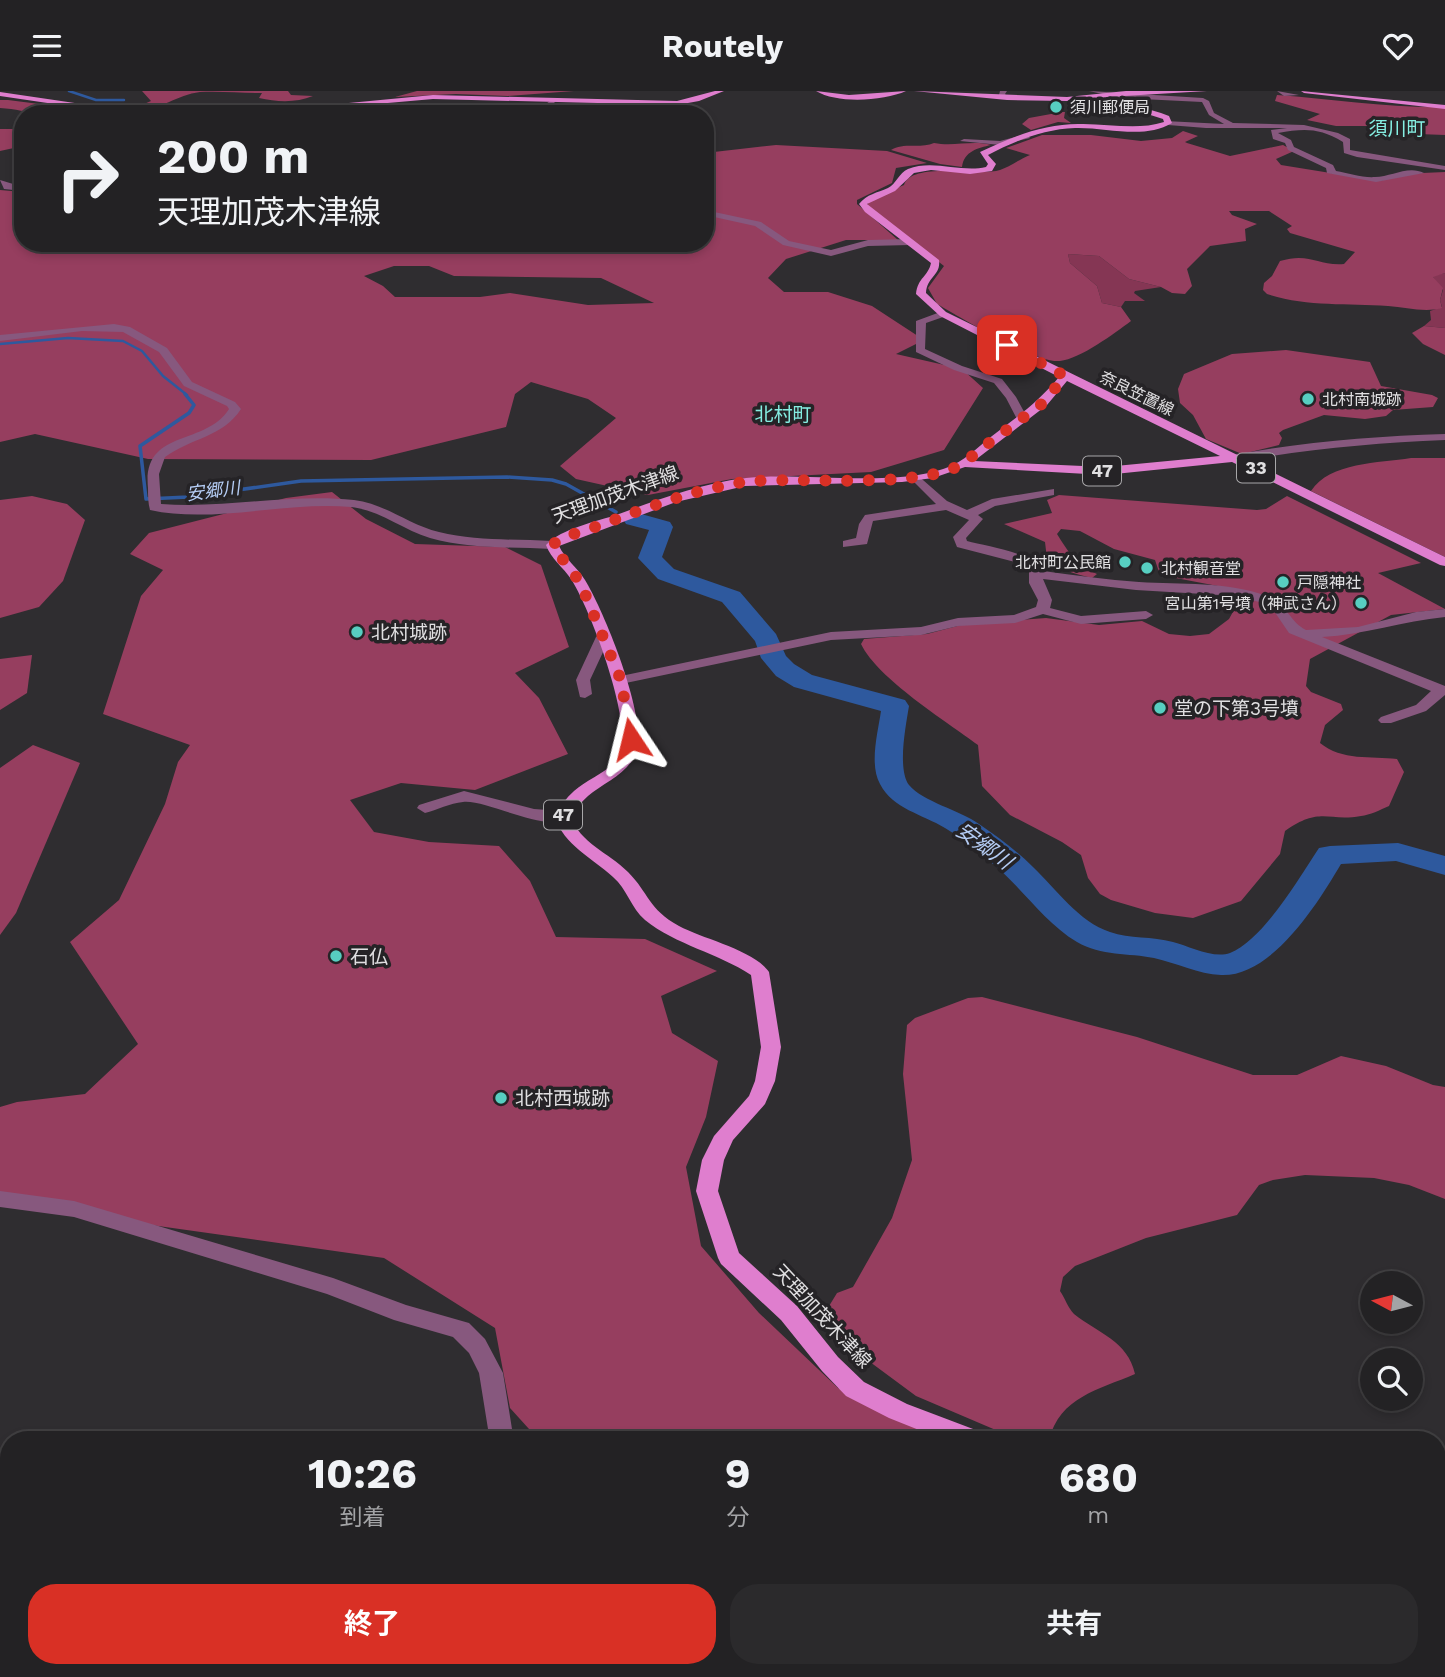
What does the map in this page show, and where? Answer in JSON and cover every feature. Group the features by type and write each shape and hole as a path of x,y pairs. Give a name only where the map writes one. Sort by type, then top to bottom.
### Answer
{"main road":[{"path":"340,105 433,97 677,103 697,100 721,91"},
{"path":"819,91 833,96 857,97 903,91"},
{"path":"917,91 1091,95 1159,114 1166,118 1168,123"},
{"path":"1100,97 1204,91"},
{"path":"1304,91 1445,107"},
{"path":"0,94 71,105"},
{"name":"奈良笠置線","path":"1168,123 1152,127 1062,127 983,154 992,164 989,169 918,169 902,176 897,186 866,199 863,204 936,262 934,270 922,282 921,294 943,314 1445,562"},
{"name":"天理加茂木津線","path":"967,464 974,454 1048,398 1065,376"},
{"name":"天理加茂木津線","path":"949,1431 898,1411 855,1389 830,1364 789,1313 729,1258 706,1191 713,1160 724,1136 758,1098 765,1081 771,1047 760,972 741,958 689,937 650,915 631,892 622,874 594,857 564,824 562,816 579,795 622,763 630,751 631,739 621,680 580,582 552,545 673,499 721,486 771,480 915,477 967,464 1105,471 1237,459"}],"street":[{"path":"1280,91 1296,95"},
{"path":"1079,109 1094,102 1091,95 1203,100 1207,102 1211,114 1230,124"},
{"path":"548,105 553,101"},
{"path":"1168,123 1268,123 1302,128 1340,136 1347,141 1347,151 1360,155 1445,170"},
{"path":"1302,128 1274,132 1276,137 1287,142 1291,148 1330,167 1330,171 1334,173 1376,180 1398,174 1445,170"},
{"path":"964,141 1000,142 1027,137"},
{"path":"0,182 14,175"},
{"path":"0,182 9,183 6,187 14,190"},
{"path":"714,214 758,224 786,243 831,253 869,243 910,242"},
{"path":"943,314 921,321 919,350 945,363 998,381 1011,397 1022,419"},
{"path":"0,338 82,328 126,329 163,350 188,384 231,404 235,409 227,421 163,453 155,463 154,507 172,509 325,502 357,504 383,511 426,533 552,545"},
{"path":"1237,459 1297,446 1322,447 1378,439 1445,437"},
{"path":"915,477 946,506 977,519 960,537 962,544 1020,559 1035,567 1036,583 1045,600 1042,610"},
{"path":"969,514 992,503 1050,492"},
{"path":"848,544 862,541 869,518 946,506"},
{"path":"1100,571 1174,588"},
{"path":"1037,575 1237,592 1264,600 1279,608 1294,630 1304,635 1443,691"},
{"path":"621,680 831,636 921,631 958,622 1015,619 1042,610 1081,620 1146,615"},
{"path":"1304,635 1358,631 1416,616 1445,613"},
{"path":"585,694 583,680 603,637"},
{"path":"1386,720 1421,708 1443,691"},
{"path":"425,808 464,796 534,814 562,816"},
{"path":"0,1199 74,1209 333,1287 402,1313 461,1330 477,1346 491,1373 501,1431"}],"shaded area":[{"path":"142,91 288,91 291,95 313,96 280,101 259,98 262,93 200,92 161,105 142,105 151,101"},
{"path":"417,91 574,91 508,96 456,94 395,97"},
{"path":"1277,95 1382,105 1445,107 1445,135 1418,134 1400,126 1336,126 1307,120 1320,114 1275,101"},
{"path":"0,100 47,105 14,105 14,110 0,108"},
{"path":"1065,112 1064,118 1071,123 1058,122 1031,130 1022,124 1029,118"},
{"path":"0,129 14,129 14,148 0,151"},
{"path":"1183,131 1198,136 1185,142 1230,156 1283,145 1294,151 1276,159 1281,165 1380,181 1400,174 1445,172 1445,273 1433,277 1443,288 1440,300 1442,308 1422,310 1312,303 1267,294 1263,290 1264,283 1272,276 1280,261 1299,258 1344,264 1355,252 1290,233 1287,229 1292,226 1269,211 1229,211 1232,215 1257,224 1245,229 1246,241 1210,246 1187,269 1192,286 1185,294 1172,293 1161,287 1129,279 1099,256 1068,254 1070,263 1097,286 1102,303 1121,307 1131,321 1077,356 1060,361 1048,360 1016,348 937,304 928,288 944,266 867,205 871,199 904,185 919,174 947,171 990,172 1003,169 1030,155 1006,148 1042,135 1091,135 1141,141 1172,138"},
{"path":"934,143 991,145 969,154 962,167 940,164 891,150 901,146"},
{"path":"776,145 887,151 927,163 896,168 892,183 857,200 857,204 898,240 846,240 786,259 768,278 784,292 828,292 872,306 924,340 896,354 962,369 983,388 944,450 871,472 732,479 648,495 576,479 560,466 616,418 588,399 531,382 515,394 506,427 371,460 148,459 35,434 0,442 0,190 14,191 14,252 714,252 714,152","holes":["394,266 429,266 454,276 601,278 654,303 588,305 510,293 480,297 395,297 383,286 364,276"]},
{"path":"1068,254 1099,256 1129,279 1161,287 1135,291 1134,293 1145,301 1125,301 1121,307 1102,303 1097,286 1070,263"},
{"path":"1445,273 1445,328 1424,326 1431,320 1430,311 1442,307 1440,300 1443,290 1432,276"},
{"path":"1424,326 1445,328 1445,355 1423,344 1412,333"},
{"path":"1286,350 1370,362 1381,386 1438,398 1433,407 1393,410 1386,416 1365,419 1324,415 1283,430 1279,433 1282,438 1279,445 1242,454 1206,439 1193,415 1180,403 1178,389 1184,374 1232,354"},
{"path":"1411,458 1445,458 1445,557 1311,491 1319,481 1343,469"},
{"path":"332,492 366,519 415,544 505,547 541,565 569,647 515,673 539,698 568,754 475,790 401,783 350,800 374,832 429,842 499,846 530,881 556,937 645,939 717,971 661,996 672,1033 718,1061 706,1117 686,1167 701,1246 759,1313 838,1388 930,1431 531,1431 510,1408 495,1328 384,1258 144,1224 0,1192 0,1107 17,1102 85,1094 138,1044 70,942 119,900 165,804 178,762 190,745 103,714 141,596 163,570 130,554 149,533 286,498"},
{"path":"1059,495 1257,510 1266,509 1287,496 1421,563 1378,573 1445,609 1391,615 1310,659 1306,686 1311,692 1341,704 1343,710 1325,725 1320,743 1347,755 1397,759 1404,772 1389,806 1364,815 1324,816 1297,823 1285,831 1280,854 1241,901 1193,918 1155,913 1100,894 1088,878 1081,855 1010,815 982,786 978,745 897,685 870,657 861,644 864,639 927,634 965,624 1046,618 1099,625 1142,621 1169,634 1190,636 1209,634 1229,619 1234,610 1232,600 1223,587 1160,575 1155,560 1114,549 1080,531 1061,529 1057,534 1069,552 1078,562 1097,574 1092,578 1068,571 1047,559 1045,542 1004,524 1052,513 1047,500"},
{"path":"32,496 67,504 85,520 63,581 39,607 0,618 0,500"},
{"path":"32,655 27,693 0,710 0,659"},
{"path":"33,745 80,763 16,913 0,935 0,768"},
{"path":"982,997 1137,1037 1253,1075 1297,1075 1341,1056 1386,1066 1433,1085 1445,1087 1445,1199 1409,1185 1374,1178 1305,1175 1273,1180 1259,1185 1237,1215 1146,1238 1075,1266 1063,1277 1060,1291 1068,1306 1074,1314 1111,1339 1126,1353 1135,1374 1071,1404 1052,1431 998,1431 916,1396 843,1342 823,1316 837,1293 853,1287 892,1218 912,1160 903,1074 907,1025 915,1018 968,998"}],"waterway":[{"path":"69,91 96,100 124,100"},
{"name":"安郷川","path":"0,344 68,338 123,341 142,351 163,376 187,395"},
{"name":"安郷川","path":"185,394 194,405 189,413 140,446 146,499 188,497 301,481 507,477 552,480 566,484 616,512"},
{"name":"安郷川","path":"634,519 662,527 650,558 666,574 731,597 767,639 774,658 785,670 803,681 895,706 890,768 891,777 898,790 911,800 974,834 1022,873 1064,917 1097,939 1156,948 1215,964 1233,964 1259,948 1274,934 1301,900 1330,855 1398,852 1445,866"}],"place":[{"name":"須川郵便局","path":"1056,107"},
{"name":"北村南城跡","path":"1308,399"},
{"name":"北村町公民館","path":"1125,562"},
{"name":"北村観音堂","path":"1147,568"},
{"name":"戸隠神社","path":"1283,582"},
{"name":"宮山第1号墳（神武さん）","path":"1361,603"},
{"name":"北村城跡","path":"357,632"},
{"name":"堂の下第3号墳","path":"1160,708"},
{"name":"石仏","path":"336,956"},
{"name":"北村西城跡","path":"501,1098"}],"district":[{"name":"須川町","path":"1397,128"},
{"name":"北村町","path":"783,414"}],"route":[{"path":"631,739 621,680 580,582 568,563 553,550 552,545 673,499 747,481 915,477 967,464 974,454 1043,403 1065,376 1007,345"}]}
